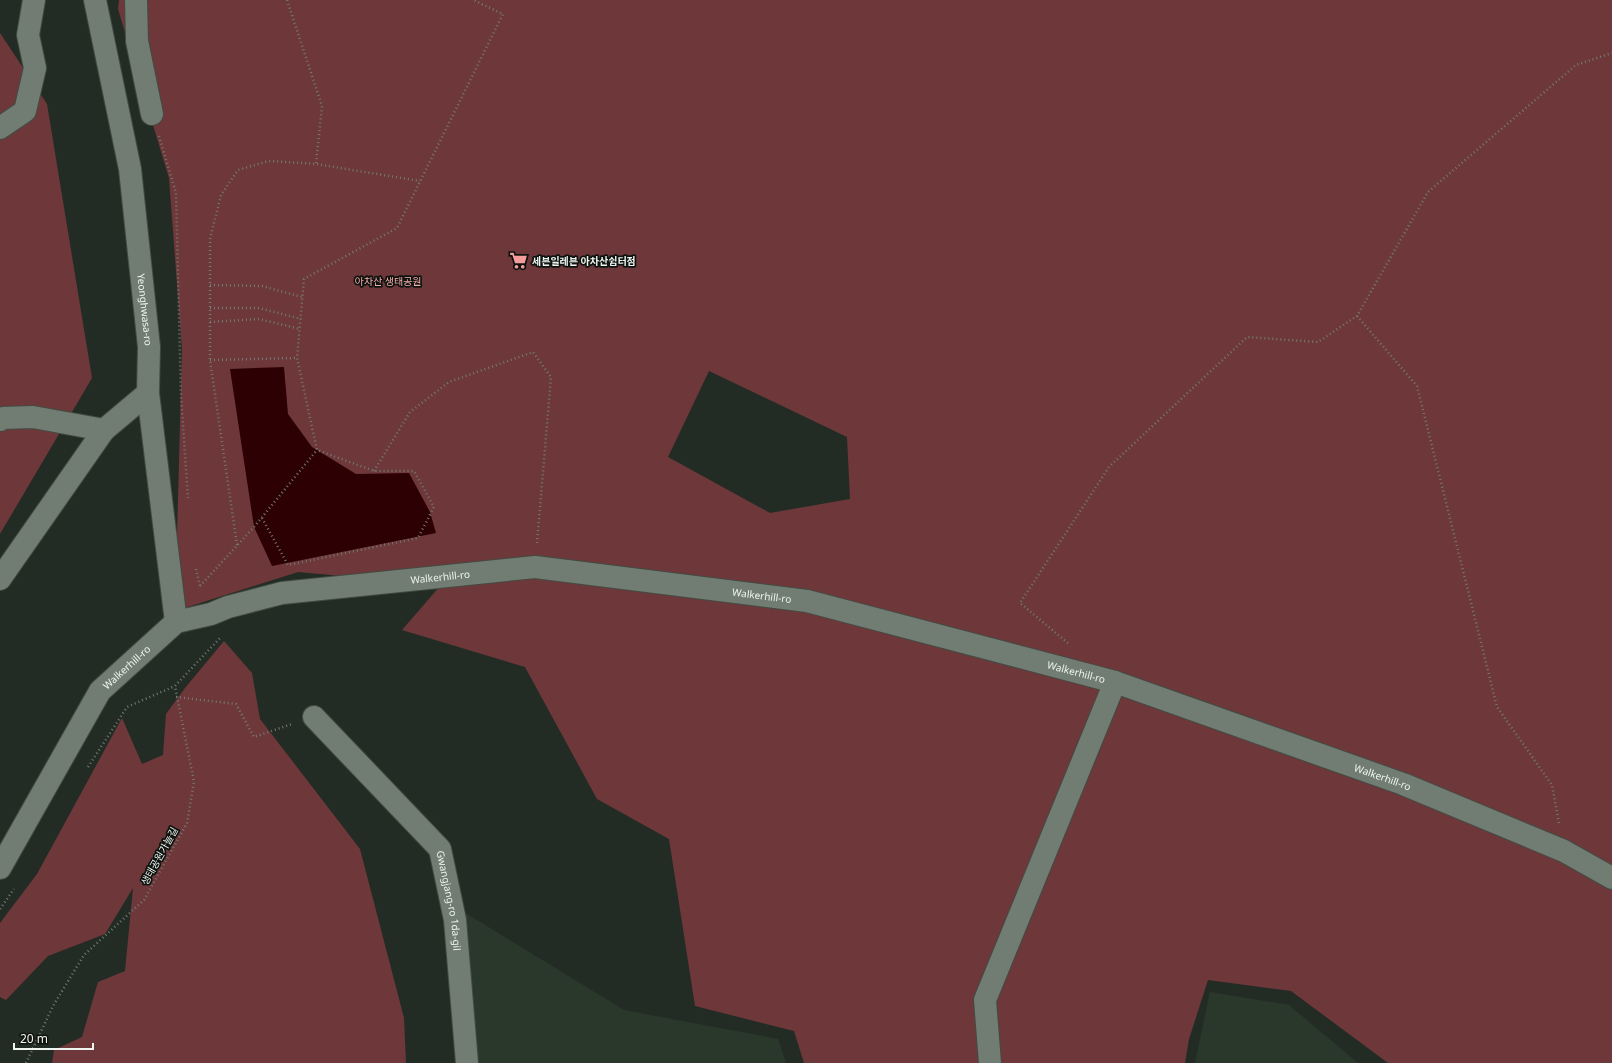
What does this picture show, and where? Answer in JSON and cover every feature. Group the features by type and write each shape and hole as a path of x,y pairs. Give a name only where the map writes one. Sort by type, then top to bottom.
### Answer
{"street":[{"path":"0,128 25,112 35,68 28,35 34,0"},
{"name":"Yeonghwasa-ro","path":"95,0 130,169 149,347 148,394 176,622"},
{"path":"136,0 138,41 152,114"},
{"path":"0,580 104,430 148,394"},
{"path":"0,420 3,418 33,417 104,430"},
{"name":"Walkerhill-ro","path":"0,868 100,691 176,622 211,614 228,607 282,593 535,567 807,601 1114,682 1403,784 1564,851 1612,878"},
{"path":"990,1063 985,1000 1114,682"},
{"name":"Gwangjang-ro 1da-gil","path":"314,716 440,848 454,920 468,1063"}],"path":[{"path":"287,0 322,106 316,164"},
{"path":"317,450 297,358 304,280 397,228 503,14 473,0"},
{"path":"1073,647 1020,603 1109,467 1246,336 1318,342 1357,316 1428,192 1576,65 1612,53"},
{"path":"152,114 176,193 181,396 188,499"},
{"path":"238,545 210,360 210,239 221,195 238,170 268,161 316,164 420,181"},
{"path":"210,285 262,286 302,297"},
{"path":"210,308 259,308 301,319"},
{"path":"1357,316 1417,386 1496,707 1552,785 1564,851"},
{"path":"210,322 259,319 300,329"},
{"path":"374,471 410,412 449,382 533,352 551,377 535,567"},
{"path":"210,360 297,358"},
{"path":"262,518 288,565 418,538 434,507 414,471 374,471 317,450"},
{"path":"195,562 200,586 262,518 317,450"},
{"path":"84,773 127,708 175,686 222,637"},
{"name":"생태공원가늘길","path":"26,1063 54,1006 84,955 144,900 187,823 194,782 175,686"},
{"path":"176,697 236,704 254,737 314,716"},
{"path":"0,909 17,884"}],"shaded area":[{"path":"284,367 288,414 312,447 356,474 409,473 430,512 436,533 272,566 254,527 230,369"},
{"path":"446,901 624,1010 778,1039 786,1063 474,1063"},
{"path":"1210,992 1289,1005 1358,1063 1195,1063"}],"green space":[{"name":"아차산 생태공원","path":"119,0 1612,0 1612,1063 1388,1063 1291,991 1208,980 1189,1039 1185,1063 804,1063 794,1031 695,1006 669,839 597,799 525,667 402,630 441,585 298,572 175,611 182,350 169,178 118,9","holes":["709,371 847,437 850,499 770,513 668,457"]},
{"path":"0,33 47,104 92,378 0,534"},
{"path":"224,641 252,673 260,719 360,849 404,1018 406,1063 52,1063 54,1050 82,1037 98,982 125,971 133,888 105,934 48,956 6,1000 0,997 0,923 37,874 122,718 142,764 163,755 166,714 185,688"}],"place":[{"name":"세븐일레븐 아차산쉼터점","path":"519,261"}]}
